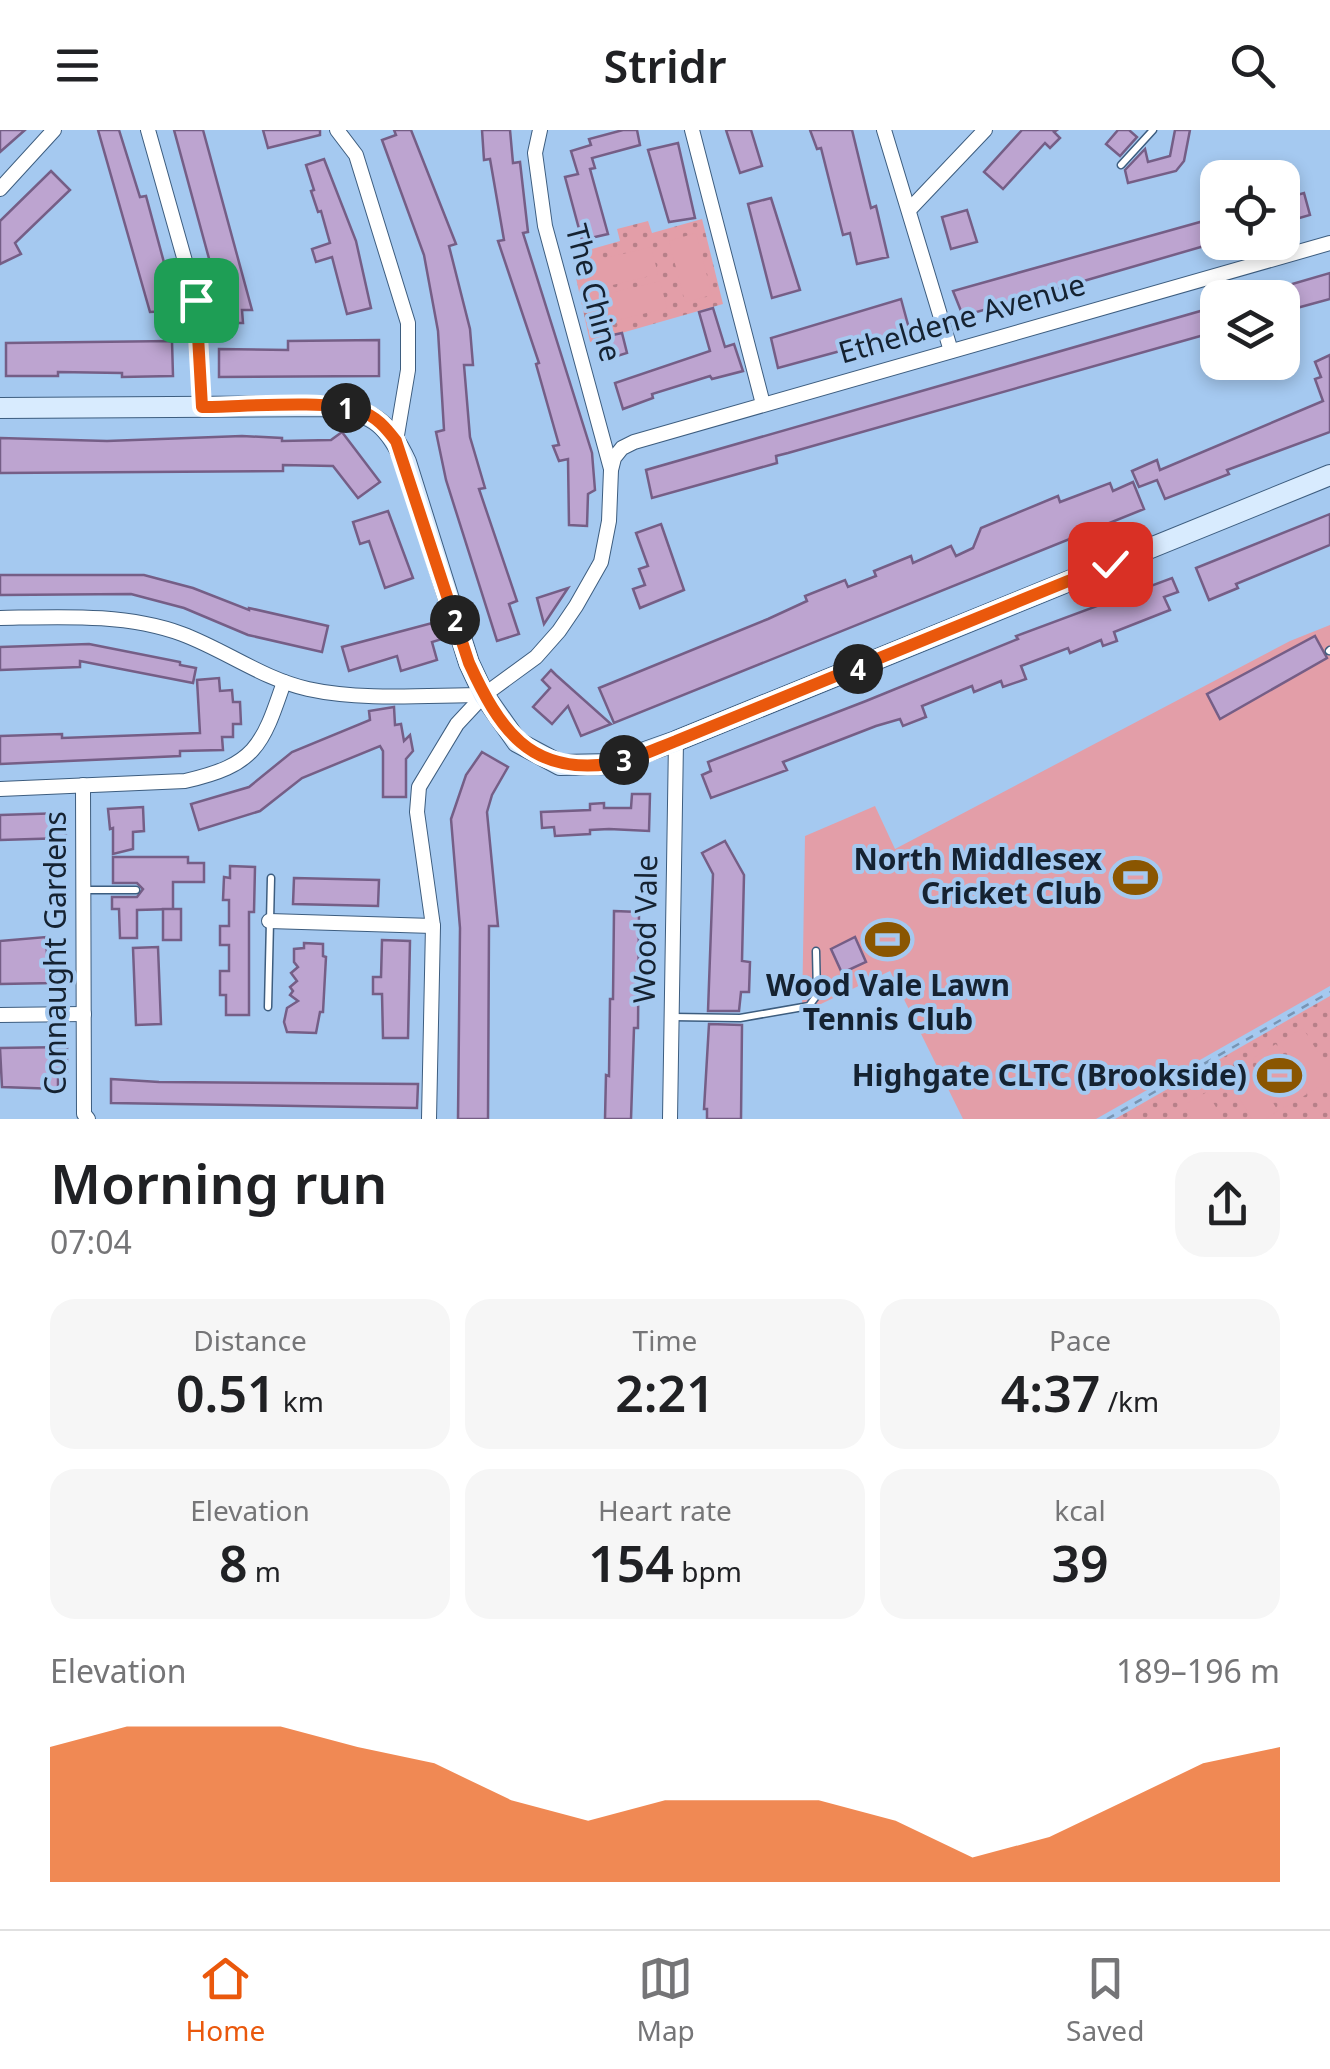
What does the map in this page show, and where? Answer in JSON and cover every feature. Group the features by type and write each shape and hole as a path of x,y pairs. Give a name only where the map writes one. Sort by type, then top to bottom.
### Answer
{"street":[{"path":"0,189 54,130"},
{"path":"148,130 196,300 202,407"},
{"path":"337,130 356,156 408,324 408,370 396,441"},
{"name":"The Chine","path":"484,696 536,657 560,631 601,562 610,521 613,464 545,226 535,153 540,130"},
{"path":"692,130 763,404"},
{"path":"884,130 951,351"},
{"path":"908,210 985,130"},
{"name":"Etheldene Avenue","path":"613,464 622,448 634,442 1330,244"},
{"path":"0,408 335,406 360,410 380,422 396,441 469,663 484,696 517,742 560,765 611,764 676,741 1330,475"},
{"path":"0,618 134,622 180,633 284,682 328,693 484,696"},
{"path":"0,789 185,781 236,765 267,732 284,682"},
{"path":"430,1119 433,926 417,812 419,787 444,742 484,696"},
{"name":"Wood Vale","path":"670,1119 676,741"},
{"name":"Connaught Gardens","path":"83,785 84,1114 88,1119"},
{"path":"269,921 433,926"},
{"path":"0,1015 84,1014"}],"lane":[{"path":"1121,166 1154,130"},
{"path":"268,1007 271,878"},
{"path":"84,890 136,890"},
{"path":"672,1017 740,1018 809,1006 818,995 816,950"}],"path":[{"path":"1107,1119 1330,992"}],"shaded area":[{"path":"702,219 723,304 590,342 571,255 620,241 617,229 648,221 652,233"},
{"path":"696,233 712,295 685,302 669,241"},
{"path":"651,247 658,274 596,289 590,262"},
{"path":"660,281 667,308 605,323 599,296"},
{"name":"North Middlesex Cricket Club","path":"1330,625 1330,986 1096,1119 963,1119 890,971 802,1013 805,836 875,806 895,849 1290,641"},
{"path":"1330,996 1330,1119 1115,1119"},
{"name":"Highgate CLTC (Brookside)","path":"1303,1028 1330,1072 1330,1080 1310,1092 1280,1042"},
{"name":"Highgate CLTC (Brookside)","path":"1276,1044 1307,1094 1284,1108 1253,1058"},
{"name":"Highgate CLTC (Brookside)","path":"1248,1061 1278,1111 1265,1119 1252,1119 1225,1075"},
{"path":"1207,1092 1223,1119 1192,1119 1184,1105"}],"building":[{"path":"0,130 25,130 0,152"},
{"path":"98,130 119,130 140,197 146,196 172,292 167,294 168,311 150,312"},
{"path":"174,130 203,130 252,310 242,310 243,323 228,323 228,310 223,310"},
{"path":"263,130 320,130 320,135 268,148"},
{"path":"394,130 411,130 456,244 449,246 470,329 473,365 464,365 470,437 485,488 479,489 517,601 509,604 519,634 497,641 446,480 436,432 444,430 438,331 424,255 382,140 396,135"},
{"path":"482,130 510,130 513,163 520,162 528,232 523,233 592,453 595,490 588,494 587,526 569,525 568,459 559,461 553,446 559,445 536,364 539,363 498,241 504,240 490,159 484,160"},
{"path":"637,130 640,145 592,158 595,168 590,169 608,234 582,240 565,177 578,174 571,151 591,145 589,139"},
{"path":"726,130 751,130 762,166 740,173"},
{"path":"810,130 852,130 888,257 857,264 850,233 843,235 821,148 817,149"},
{"path":"1022,130 1057,130 1054,132 1060,138 1050,148 1045,143 1003,189 984,172"},
{"path":"1118,130 1129,130 1137,137 1120,156 1106,144"},
{"path":"1175,130 1190,130 1184,161 1176,171 1128,183 1125,170 1145,149 1148,162 1170,156"},
{"path":"678,143 695,218 669,222 648,150"},
{"path":"324,159 356,241 371,308 347,314 332,257 316,262 312,249 330,243 306,165"},
{"path":"51,171 70,190 15,243 21,254 0,264 0,221"},
{"path":"1304,193 1310,215 1300,218 1300,194"},
{"path":"771,198 800,290 772,298 748,204"},
{"path":"967,210 977,242 951,249 942,217"},
{"path":"1200,222 1200,247 963,316 953,291"},
{"path":"1330,273 1330,299 1300,307 1300,282"},
{"path":"901,299 910,332 778,368 771,338"},
{"path":"713,308 725,347 734,344 743,371 712,379 710,376 652,394 653,398 623,409 615,383 710,351 699,312"},
{"path":"1200,311 1200,336 776,456 777,463 652,498 646,470"},
{"path":"622,333 627,353 614,357 608,336"},
{"path":"379,340 379,376 219,377 219,349 288,350 288,341"},
{"path":"172,341 173,376 58,372 58,376 6,376 6,343"},
{"path":"1330,355 1330,432 1227,470 1229,474 1165,499 1157,480 1139,487 1132,471 1157,460 1160,470 1323,401 1315,379 1321,377 1315,362"},
{"path":"342,432 380,482 358,498 333,466 283,465 283,471 0,473 0,438 107,441 242,436 282,441 331,440"},
{"path":"1133,482 1144,509 614,723 599,688 768,619 807,601 805,596 845,580 848,587 911,556 913,563 951,546 956,556 973,548 981,528 1058,496 1060,502 1110,483 1113,491"},
{"path":"388,511 413,578 385,588 369,541 360,544 353,522"},
{"path":"1330,514 1330,545 1236,584 1238,588 1209,600 1196,568"},
{"path":"661,524 684,590 640,608 633,589 645,585 639,569 648,566 636,533"},
{"path":"0,575 144,575 193,588 249,610 328,626 322,652 248,635 184,608 131,594 0,595"},
{"path":"1172,578 1178,592 1164,597 1170,610 1114,632 1117,641 1103,646 1101,640 1070,653 1068,648 1021,666 1026,679 1003,687 1001,681 974,692 972,686 922,706 926,717 903,726 900,719 876,726 783,762 787,770 711,798 702,775 711,771 708,762 1018,639 1016,636"},
{"path":"568,588 544,624 537,598"},
{"path":"436,622 442,639 432,642 437,660 401,671 397,656 349,671 342,647"},
{"path":"1315,636 1327,658 1220,719 1207,694"},
{"path":"89,644 196,668 193,683 80,661 80,667 0,670 0,647"},
{"path":"551,670 611,724 581,736 568,706 552,724 533,707 550,688 542,680"},
{"path":"219,678 220,691 232,690 233,702 240,702 241,724 233,724 233,737 222,737 223,750 180,751 180,756 0,764 0,736 200,733 197,680"},
{"path":"394,707 395,725 401,724 404,741 410,735 413,751 406,759 406,797 383,797 380,746 302,778 260,811 199,830 191,804 249,787 292,752 370,720 369,711"},
{"path":"482,752 508,767 487,812 498,926 489,926 488,1119 458,1119 460,928 451,819 466,775"},
{"path":"632,794 650,794 649,831 590,830 590,834 555,836 554,827 542,828 541,812 590,810 590,804 604,803 604,808 631,808"},
{"path":"143,807 144,831 133,832 133,849 113,854 108,809"},
{"path":"65,813 66,838 0,840 0,815"},
{"path":"725,841 744,875 742,961 750,962 749,992 741,992 739,1011 708,1011 713,874 702,853"},
{"path":"113,857 188,857 188,863 204,863 204,882 173,882 173,909 137,910 137,938 120,938 119,909 112,909 112,897 137,897 143,889 137,883 113,883"},
{"path":"230,866 255,867 254,912 249,912 249,1015 226,1015 226,995 220,995 220,971 229,971 229,945 220,945 220,926 229,926 229,900 223,900 224,877 230,878"},
{"path":"294,878 379,880 378,906 293,904"},
{"path":"163,909 181,909 181,940 163,940"},
{"path":"614,911 639,912 638,1028 634,1028 631,1119 605,1119"},
{"path":"46,937 47,954 54,954 55,983 0,984 0,941"},
{"path":"855,937 866,962 842,973 831,949"},
{"path":"382,940 410,941 408,1038 383,1038 382,994 373,994 373,977 381,977"},
{"path":"304,943 323,944 326,957 323,1012 316,1033 287,1032 284,1022 287,1008 298,1001 290,995 290,987 297,981 291,973 298,967 294,949 304,948"},
{"path":"158,947 161,1024 136,1025 133,948"},
{"path":"709,1024 742,1025 741,1119 707,1119 704,1109"},
{"path":"67,1047 67,1072 58,1073 58,1089 2,1087 0,1048"},
{"path":"111,1079 418,1084 417,1108 111,1103"}],"place":[{"name":"North Middlesex Cricket Club","path":"1135,877"},
{"name":"Wood Vale Lawn Tennis Club","path":"888,939"},
{"name":"Highgate CLTC (Brookside)","path":"1280,1076"}],"route":[{"path":"196,300 202,407 335,406 360,410 380,422 396,441 469,663 484,696 517,742 560,765 611,764 676,741 1110,564"}]}
